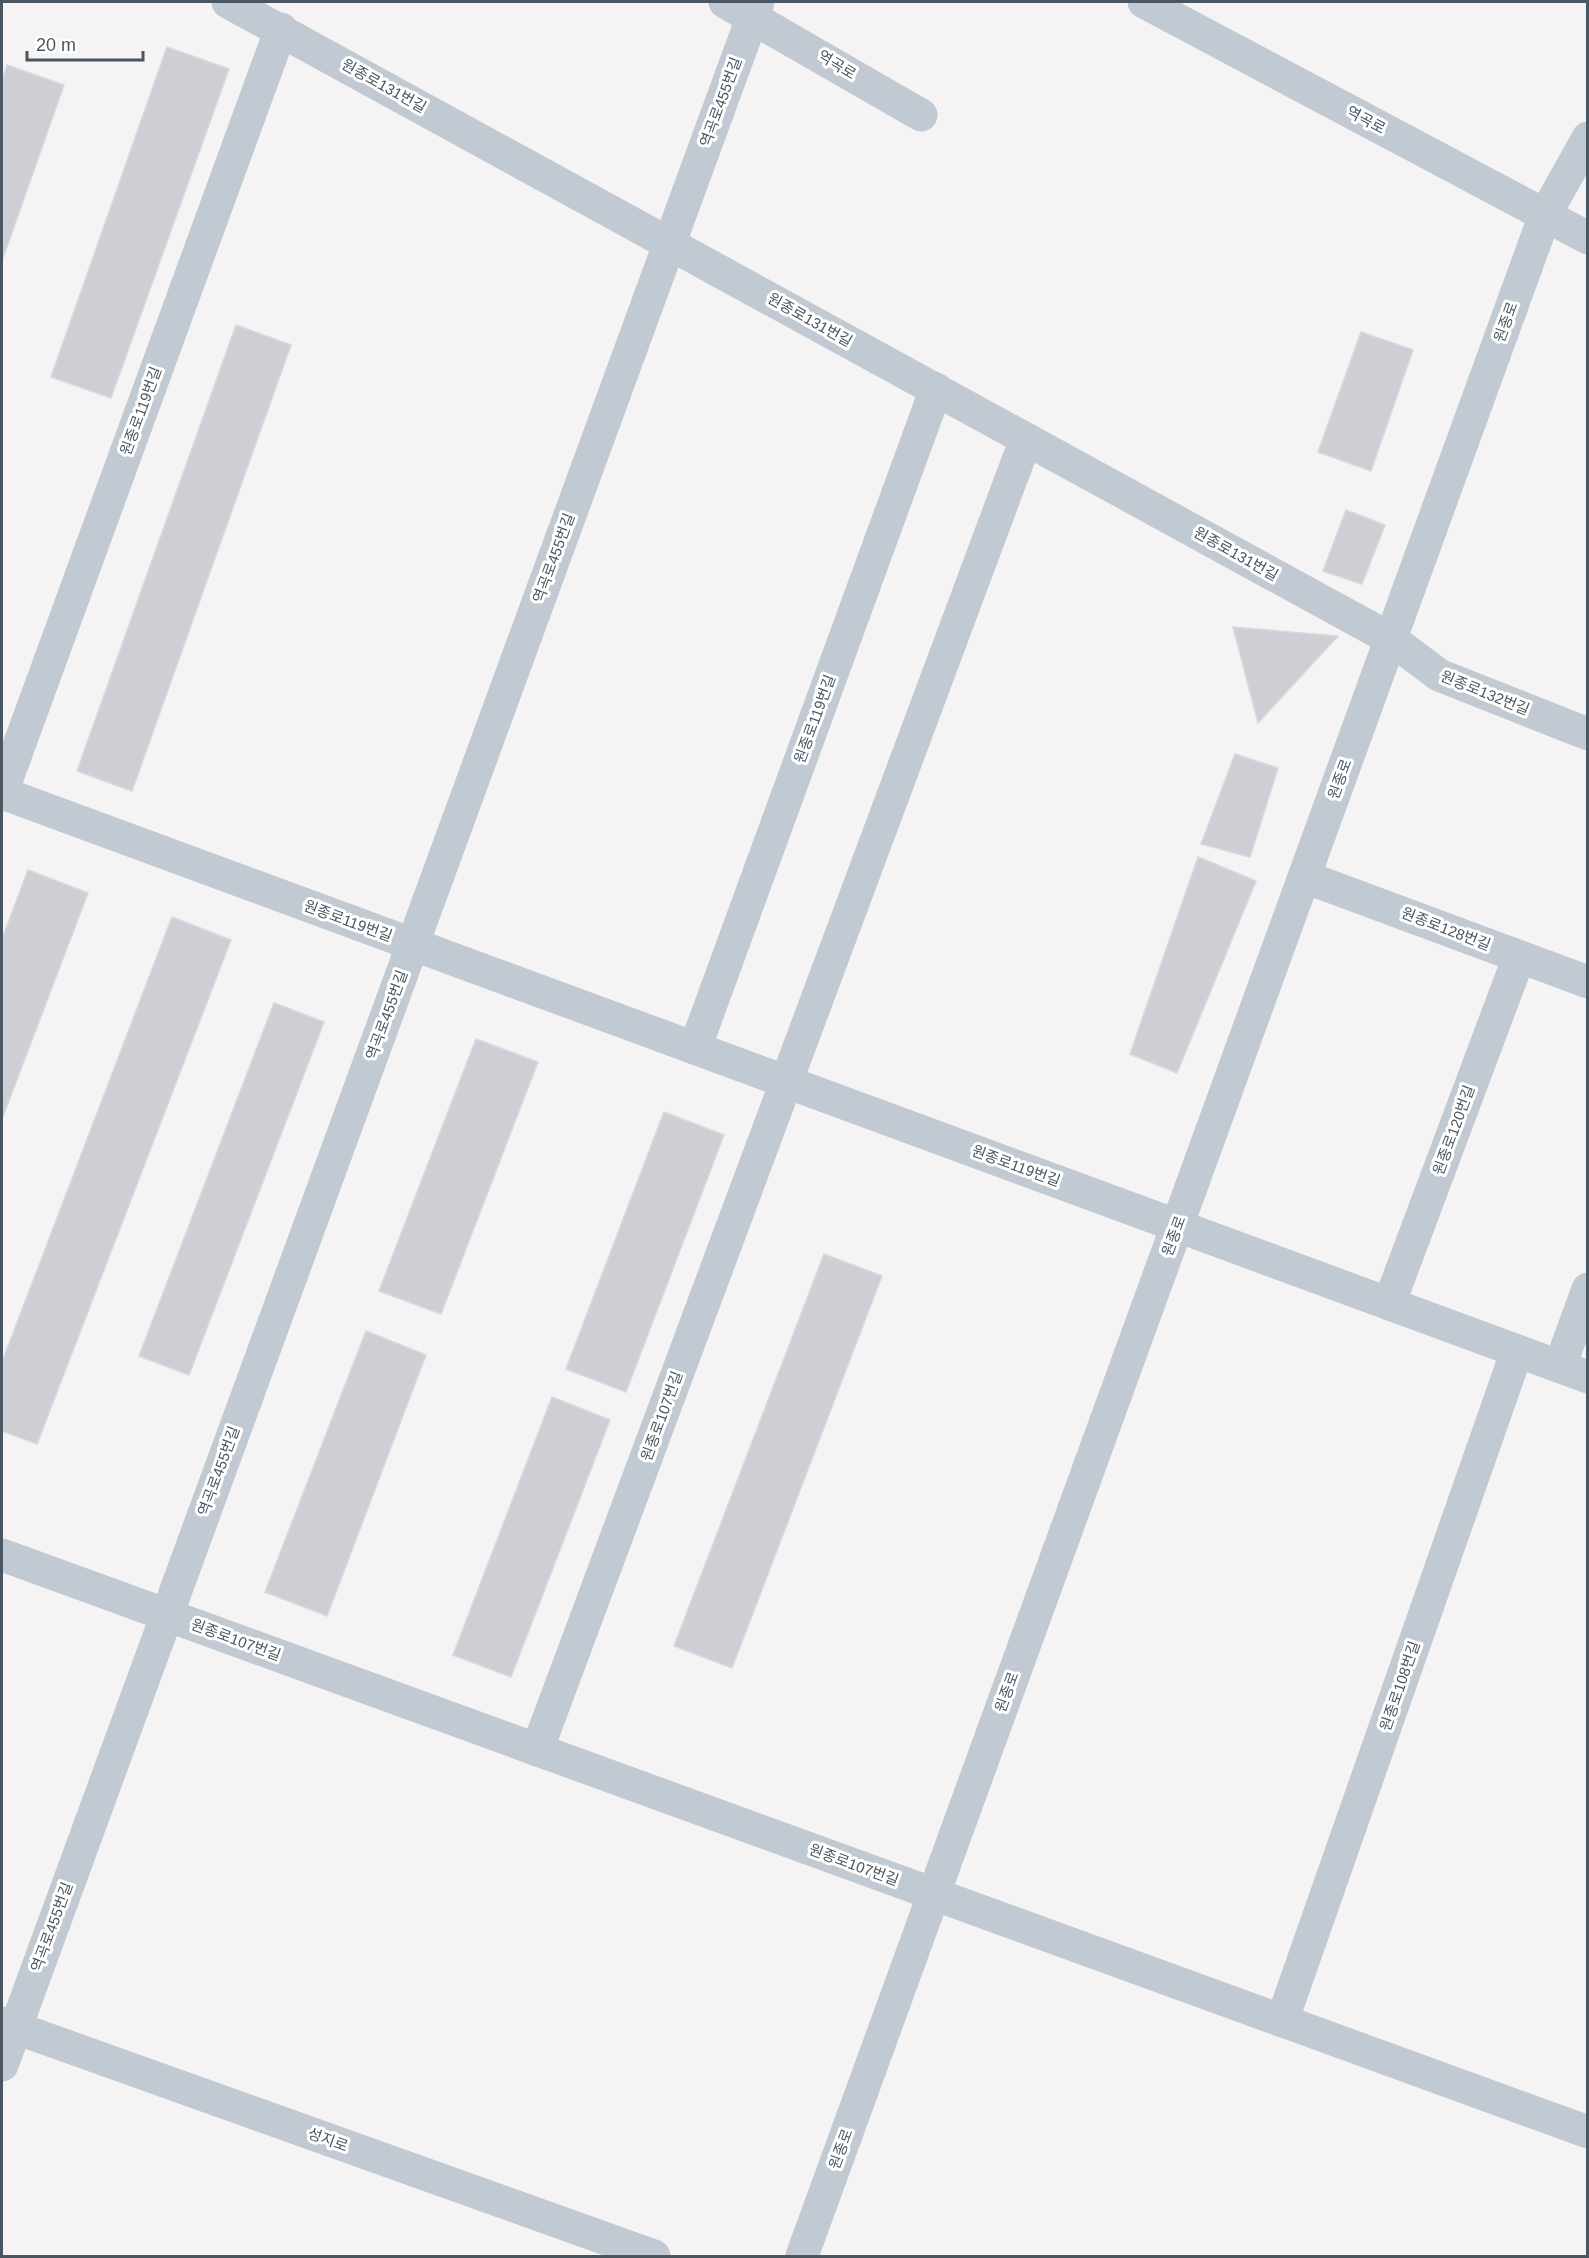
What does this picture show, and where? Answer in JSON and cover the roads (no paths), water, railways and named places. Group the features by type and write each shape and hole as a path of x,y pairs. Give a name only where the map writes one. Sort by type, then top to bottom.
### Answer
{"street":[{"name":"원종로131번길","path":"228,2 1391,639"},
{"name":"역곡로","path":"1144,2 1587,238"},
{"name":"역곡로","path":"745,6 921,115"},
{"name":"역곡로455번길","path":"2,2065 8,2025 166,1615 669,242 745,6"},
{"name":"원종로119번길","path":"281,29 2,793 1177,1226"},
{"name":"원종로","path":"802,2256 1545,215 1587,138"},
{"name":"원종로119번길","path":"694,1048 936,389"},
{"path":"787,1082 1026,439"},
{"name":"원종로132번길","path":"1391,639 1439,675 1587,734"},
{"name":"원종로128번길","path":"1305,877 1587,982"},
{"name":"원종로120번길","path":"1389,1304 1519,957"},
{"name":"원종로107번길","path":"537,1750 787,1082"},
{"path":"1177,1226 1574,1371 1587,1289"},
{"name":"원종로108번길","path":"1282,2021 1517,1351"},
{"name":"원종로107번길","path":"2,1555 933,1894"},
{"path":"933,1894 1587,2132"},
{"name":"성지로","path":"8,2025 654,2256"}]}
